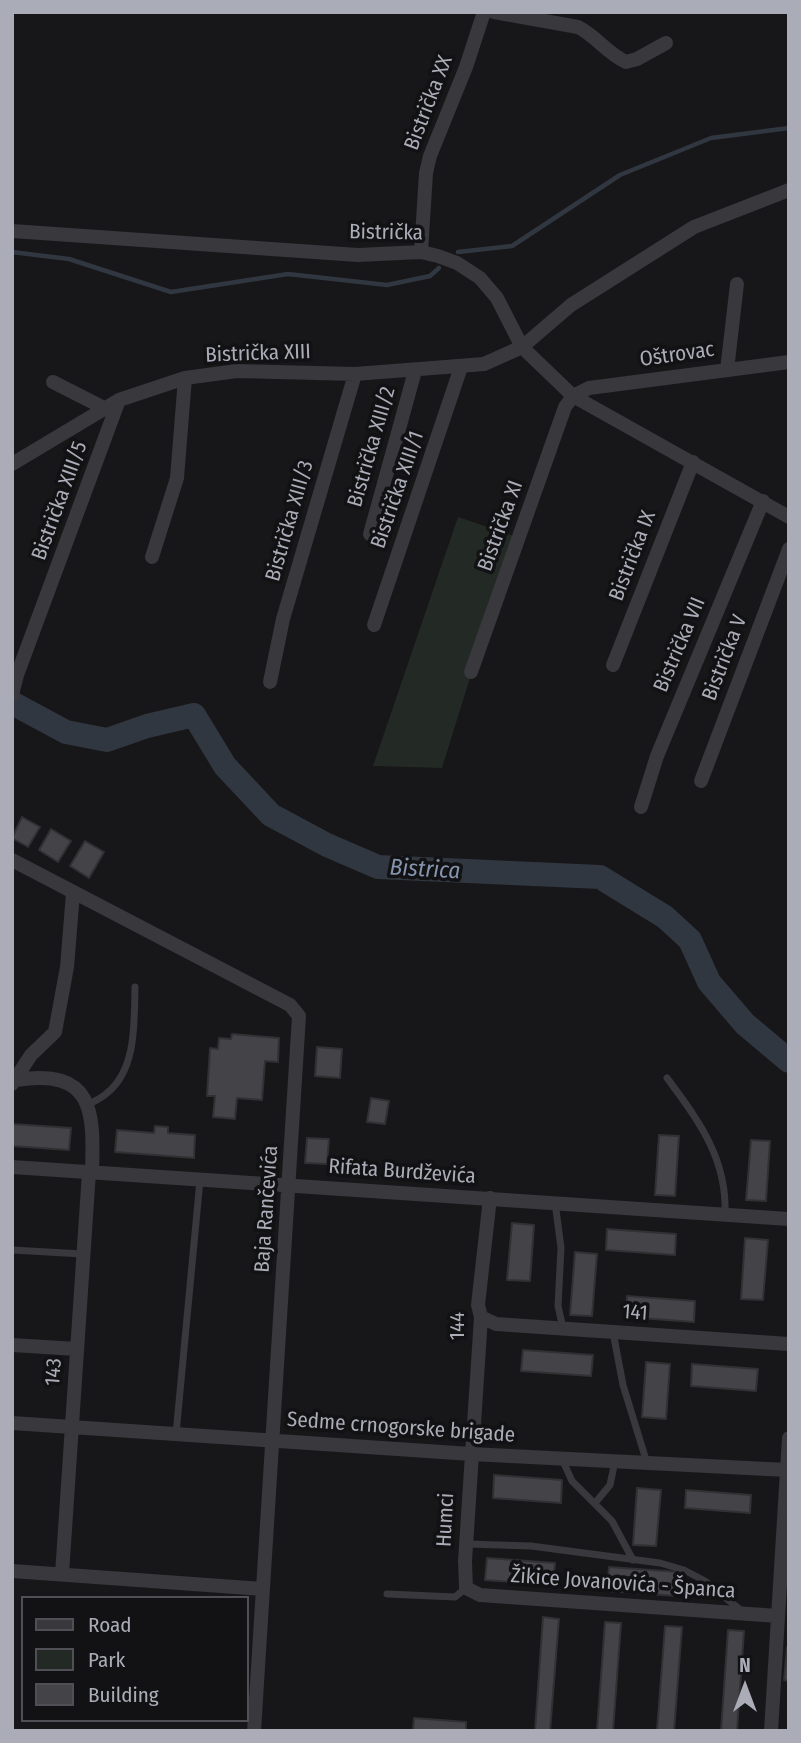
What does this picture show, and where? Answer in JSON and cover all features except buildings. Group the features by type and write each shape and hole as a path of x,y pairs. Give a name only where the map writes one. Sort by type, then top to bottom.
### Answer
{"street":[{"name":"Bistrička XX","path":"421,252 426,173 430,156 466,68 484,12"},
{"path":"494,12 578,27 590,33 613,56 626,62 666,43"},
{"name":"Bistrička XIII","path":"12,464 119,400 185,377 237,371 355,374 485,365 522,347 572,305 694,227 789,190"},
{"name":"Bistrička","path":"12,231 358,255 421,252 457,263 480,278 497,298 522,347 572,396 789,517"},
{"path":"727,370 737,284"},
{"name":"Oštrovac","path":"572,396 589,388 789,362"},
{"name":"Bistrička XIII/1","path":"374,625 461,367"},
{"name":"Bistrička XIII/2","path":"370,534 415,371"},
{"name":"Bistrička XIII/3","path":"270,682 283,619 355,374"},
{"path":"152,557 177,478 185,377"},
{"path":"53,382 106,408"},
{"name":"Bistrička XI","path":"471,671 565,407 572,396"},
{"name":"Bistrička XIII/5","path":"12,695 17,675 119,400"},
{"name":"Bistrička IX","path":"613,665 693,462"},
{"name":"Bistrička VII","path":"641,807 657,756 763,501"},
{"name":"Bistrička V","path":"701,781 789,549"},
{"name":"Baja Rančevića","path":"12,860 290,1006 299,1016 254,1731"},
{"path":"14,1082 31,1055 55,1032 67,967 74,893"},
{"path":"14,1082 51,1077 66,1082 79,1091 88,1105"},
{"name":"143","path":"62,1574 93,1127 88,1105"},
{"name":"Rifata Burdževića","path":"12,1167 789,1219"},
{"name":"144","path":"471,1454 481,1317 478,1306 490,1198"},
{"name":"141","path":"481,1317 496,1324 789,1344"},
{"path":"12,1345 77,1349"},
{"name":"Sedme crnogorske brigade","path":"12,1423 471,1454 787,1470"},
{"path":"771,1731 789,1438"},
{"name":"Humci","path":"466,1588 471,1454"},
{"path":"12,1571 263,1589"},
{"name":"Žikice Jovanovića - Španca","path":"466,1588 480,1595 778,1616"}],"lane":[{"path":"88,1105 108,1093 126,1064 130,1052 135,987"},
{"path":"667,1078 700,1123 713,1146 723,1177 725,1213"},
{"path":"176,1435 200,1180"},
{"path":"555,1202 561,1248 558,1306 564,1329"},
{"path":"12,1250 83,1254"},
{"path":"613,1332 622,1385 647,1463"},
{"path":"562,1458 572,1481 621,1533 634,1560"},
{"path":"595,1503 610,1485 615,1461"},
{"path":"466,1544 531,1546 673,1566 705,1581 746,1614"},
{"path":"387,1594 455,1597 466,1588"}],"green space":[{"path":"458,517 514,536 442,768 373,766"}],"waterway":[{"path":"458,252 512,246 620,175 711,138 789,128"},
{"path":"12,252 69,259 171,292 288,274 387,285 430,276 439,268"},
{"name":"Bistrica","path":"12,703 66,732 107,740 147,726 194,715 225,766 271,815 327,845 378,867 600,877 665,917 690,940 709,982 745,1024 789,1061"}]}
